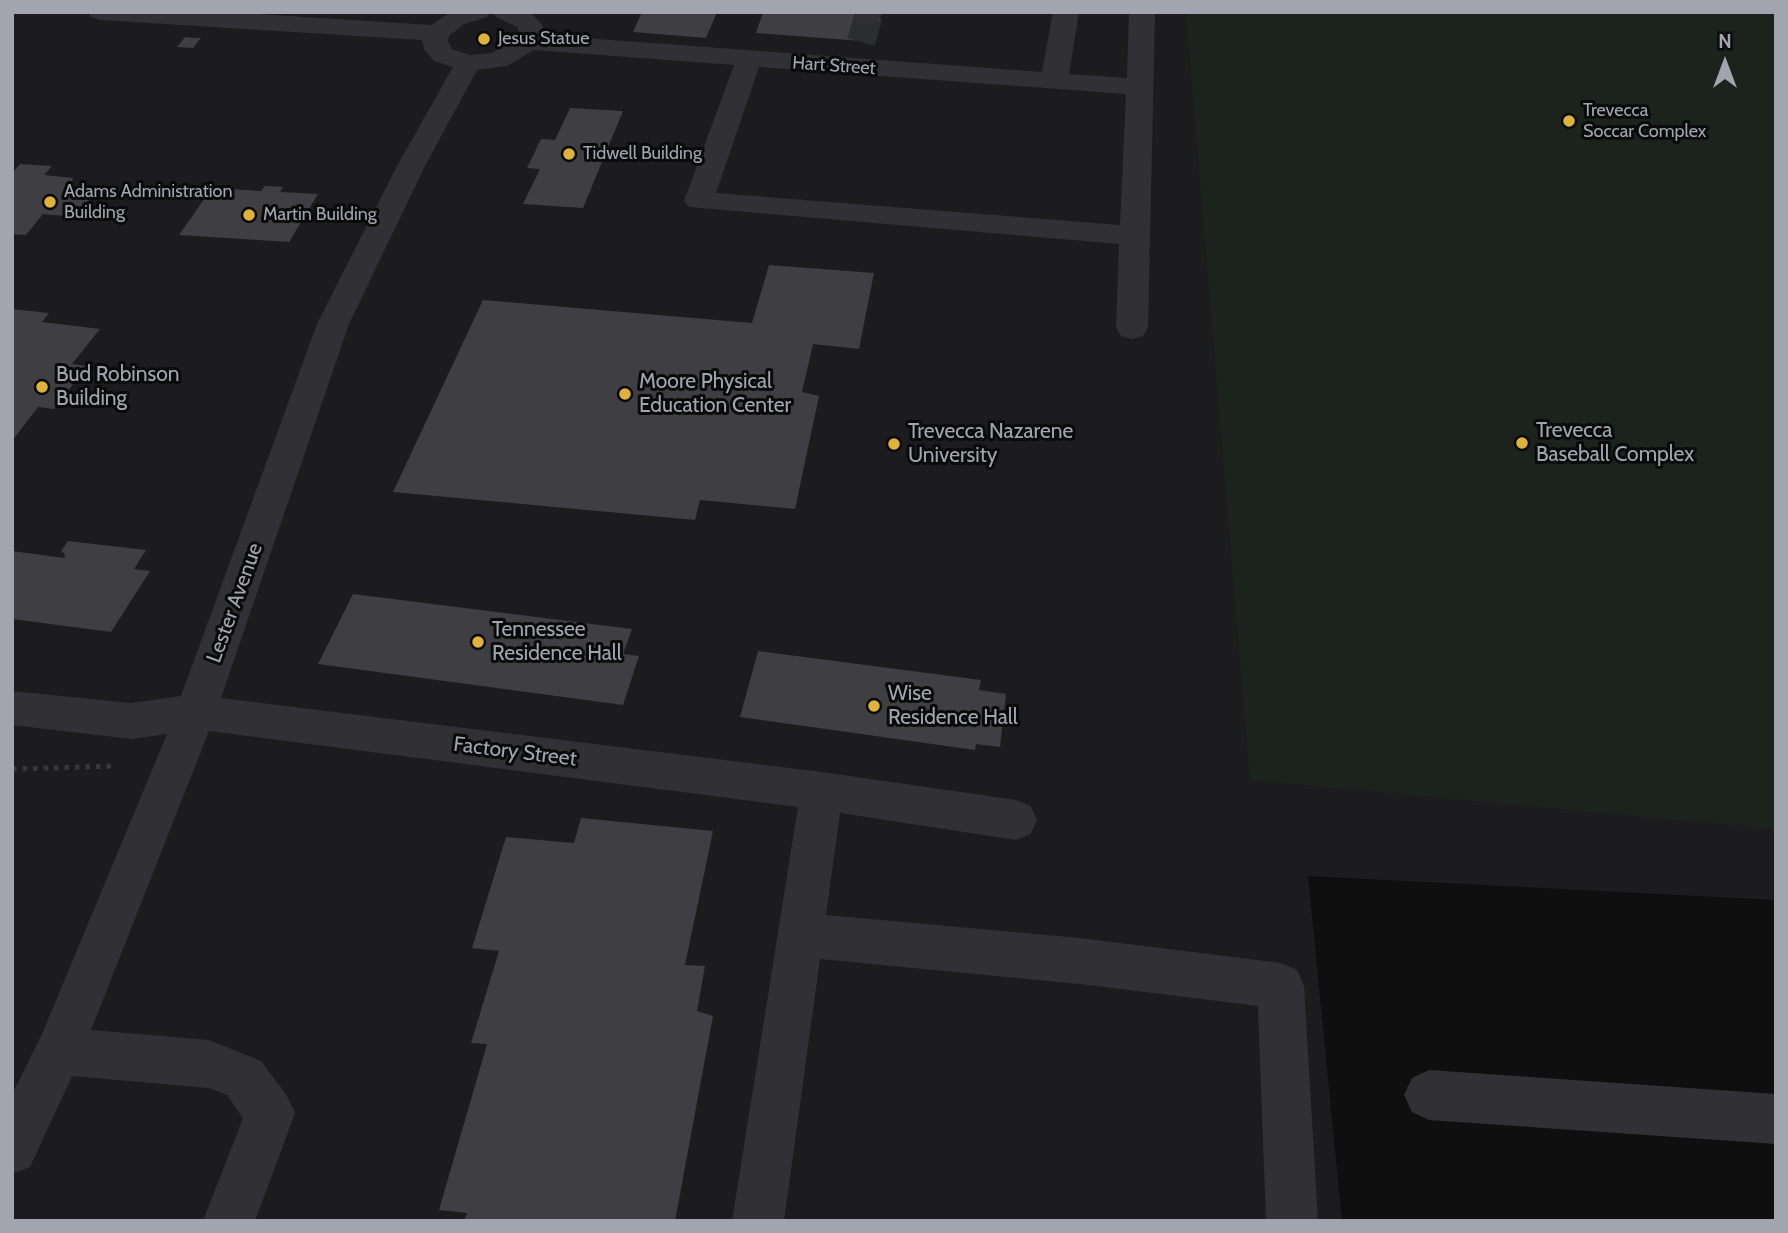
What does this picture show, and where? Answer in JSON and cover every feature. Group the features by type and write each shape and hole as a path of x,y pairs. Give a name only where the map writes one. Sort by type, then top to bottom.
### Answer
{"street":[{"path":"100,12 437,33"},
{"path":"478,12 455,19 437,33 437,49 443,55 468,63 498,60 511,55 528,42 532,32 529,24 522,18 505,12"},
{"path":"1054,82 1066,12"},
{"path":"1132,328 1142,12"},
{"name":"Hart Street","path":"528,42 749,59 863,35 1054,82 1140,87"},
{"path":"749,59 699,201 1135,236"},
{"name":"Lester Avenue","path":"12,1149 59,1051 196,712 333,324 411,166 468,63"},
{"name":"Factory Street","path":"12,708 131,721 196,712 822,790 1016,820"},
{"path":"758,1221 822,790"},
{"path":"801,935 1080,961 1281,986 1292,1221"},
{"path":"59,1051 209,1064 244,1078 270,1113 229,1221"},
{"path":"1429,1095 1776,1119"}],"path":[{"path":"12,769 117,766"}],"shaded area":[{"name":"Trevecca Nazarene University","path":"12,12 1776,12 1776,900 1308,876 1342,1221 12,1221"},
{"path":"1186,12 1776,12 1776,829 1250,780"}],"building":[{"path":"642,12 717,12 706,38 633,32"},
{"path":"763,12 859,12 857,17 881,19 875,42 756,33"},
{"path":"185,37 201,38 193,48 177,47"},
{"name":"Tidwell Building","path":"570,108 623,111 583,208 523,204 540,169 527,168 541,139 555,140"},
{"name":"Adams Administration Building","path":"20,164 52,166 44,175 73,178 71,188 97,190 76,217 43,214 26,235 12,234 12,173"},
{"name":"Martin Building","path":"265,186 283,187 280,192 318,194 289,242 179,235 212,188 261,191"},
{"name":"Moore Physical Education Center","path":"769,265 874,273 859,349 813,344 802,392 819,396 795,509 700,500 695,520 393,492 483,300 752,323"},
{"name":"Bud Robinson Building","path":"12,309 49,313 42,322 100,329 72,364 87,366 54,409 38,407 12,441"},
{"path":"68,541 146,550 134,569 150,571 111,632 12,619 12,551 64,558 65,554 61,551"},
{"name":"Tennessee Residence Hall","path":"353,594 632,629 623,654 639,656 623,705 318,664"},
{"name":"Wise Residence Hall","path":"758,651 981,680 979,690 1006,694 1000,747 976,744 975,750 740,717"},
{"path":"581,818 713,831 685,965 705,966 697,1011 713,1016 675,1221 464,1221 467,1213 439,1210 487,1044 471,1043 499,951 472,948 506,837 574,843"}],"tunnel":[{"path":"861,42 868,18"}],"place":[{"name":"Jesus Statue","path":"484,39"},
{"name":"Trevecca Soccar Complex","path":"1569,121"},
{"name":"Tidwell Building","path":"569,154"},
{"name":"Adams Administration Building","path":"50,202"},
{"name":"Martin Building","path":"249,215"},
{"name":"Bud Robinson Building","path":"42,387"},
{"name":"Moore Physical Education Center","path":"625,394"},
{"name":"Trevecca Baseball Complex","path":"1522,443"},
{"name":"Trevecca Nazarene University","path":"894,444"},
{"name":"Tennessee Residence Hall","path":"478,642"},
{"name":"Wise Residence Hall","path":"874,706"}]}
